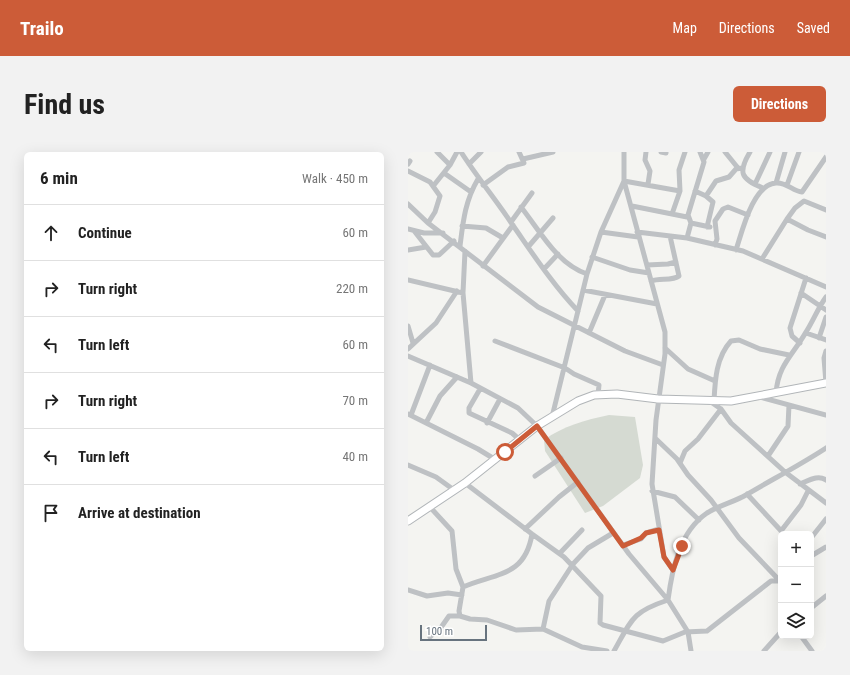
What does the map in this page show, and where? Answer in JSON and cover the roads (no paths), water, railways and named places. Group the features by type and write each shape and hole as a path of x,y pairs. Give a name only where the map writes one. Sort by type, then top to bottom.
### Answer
{"main road":[{"path":"408,521 465,483 496,460 537,426 578,401 598,395 617,394 658,399 713,401 760,397 826,383"}],"street":[{"path":"438,152 450,165"},
{"path":"434,185 450,165 457,152"},
{"path":"461,152 468,164 565,298 578,312"},
{"path":"468,164 481,152"},
{"path":"483,185 508,167 524,163 519,152"},
{"path":"522,159 553,152"},
{"path":"624,152 624,181 665,332 665,348 658,399 652,491 664,557 673,570"},
{"path":"646,152 645,160 650,171 648,184"},
{"path":"672,214 680,192 679,170 685,152"},
{"path":"700,152 704,159"},
{"path":"687,217 704,159 708,152"},
{"path":"726,152 740,168 744,176 763,188"},
{"path":"706,196 716,181 729,177 740,168 750,152"},
{"path":"755,184 770,152"},
{"path":"776,183 785,152"},
{"path":"787,185 799,152"},
{"path":"736,250 748,215 763,188 776,183 787,185 799,191 804,190 826,157"},
{"path":"408,172 434,185 440,198 428,223"},
{"path":"444,173 470,192"},
{"path":"460,246 464,211 470,192 478,178"},
{"path":"624,181 648,184 680,192"},
{"path":"552,416 592,257 601,232 624,181"},
{"path":"694,191 712,200 713,204 707,227"},
{"path":"483,266 503,238 521,207 532,193"},
{"path":"762,258 795,208 804,201 826,210"},
{"path":"408,204 428,223 454,241 465,252 538,307 626,351 663,365"},
{"path":"632,206 687,217 691,223 715,229"},
{"path":"521,207 570,267 587,274"},
{"path":"715,245 715,221 725,207 748,215"},
{"path":"528,246 553,218"},
{"path":"787,219 803,228 826,237"},
{"path":"687,238 691,223"},
{"path":"462,226 486,228 503,238"},
{"path":"408,229 415,232 443,234"},
{"path":"415,232 426,247 436,256 454,241"},
{"path":"601,232 687,238 762,258 826,287"},
{"path":"651,281 660,278 678,278 679,273 670,236"},
{"path":"408,250 426,247"},
{"path":"465,252 464,293 471,383"},
{"path":"544,269 558,254"},
{"path":"592,257 630,270 649,273"},
{"path":"647,265 676,262"},
{"path":"800,343 792,336 790,328 806,278"},
{"path":"408,280 464,293"},
{"path":"583,290 657,304"},
{"path":"408,349 436,323 457,291"},
{"path":"801,293 826,310"},
{"path":"589,333 606,295"},
{"path":"776,393 778,377 789,355 800,343 826,297"},
{"path":"819,338 826,317"},
{"path":"408,326 413,343"},
{"path":"806,333 826,340"},
{"path":"789,355 760,349 735,340 726,346 722,354 715,381 713,401 731,423 785,472 808,491 826,503"},
{"path":"495,341 565,368 574,374 599,385 598,395"},
{"path":"665,348 688,369 715,381"},
{"path":"826,351 824,358 826,383"},
{"path":"408,356 471,383 518,408 537,426 613,533 668,600 688,632 691,651"},
{"path":"430,365 409,415 496,460"},
{"path":"426,423 440,396 457,377"},
{"path":"480,389 468,410 469,413 487,423 512,433 520,440"},
{"path":"760,397 826,415"},
{"path":"487,423 500,399"},
{"path":"768,456 788,426 789,405"},
{"path":"680,463 685,451 698,438 721,409"},
{"path":"655,438 680,463 688,475 696,482 739,538 778,579"},
{"path":"668,600 673,570 682,546 699,520 717,508 747,494 826,448"},
{"path":"535,476 561,458"},
{"path":"408,465 436,476 454,490"},
{"path":"800,484 815,478 822,478 826,480"},
{"path":"525,529 549,506 578,482"},
{"path":"465,483 573,564 601,596 600,623 654,640 663,641 688,632 706,631 771,581 778,582"},
{"path":"652,491 675,497 699,520"},
{"path":"784,531 801,505 808,491"},
{"path":"747,494 782,531"},
{"path":"430,506 452,531 456,569 463,587 459,611 460,616"},
{"path":"814,534 826,519"},
{"path":"560,553 582,530"},
{"path":"623,546 641,538 646,533 659,530"},
{"path":"543,629 545,626 549,601 573,564 588,548 613,533"},
{"path":"463,587 504,573 522,561 530,549 532,534"},
{"path":"814,554 826,547"},
{"path":"408,590 427,596 448,593 462,595"},
{"path":"814,606 826,596"},
{"path":"614,651 630,622 642,610 668,600"},
{"path":"430,637 442,626 449,616 460,616 470,619 487,620 516,630 543,629 586,648 607,651"},
{"path":"764,651 778,635"},
{"path":"803,639 810,650"}]}
